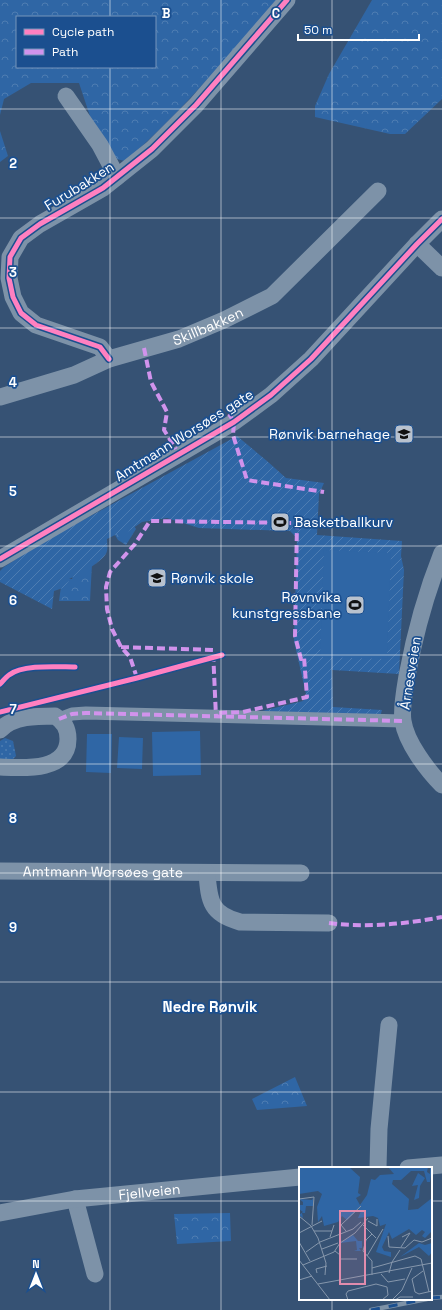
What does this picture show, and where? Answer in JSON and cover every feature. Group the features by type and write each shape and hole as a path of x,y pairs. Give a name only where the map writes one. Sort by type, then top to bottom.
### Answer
{"street":[{"name":"Furubakken","path":"109,359 100,347 36,325 22,313 13,297 9,278 10,257 21,238 40,224 103,188 152,149 196,105 287,0"},
{"path":"66,96 100,145 117,177"},
{"name":"Skillbakken","path":"0,397 74,375 109,359 179,339 224,320 272,296 378,191"},
{"name":"Amtmann Worsøes gate","path":"0,559 234,422 271,395 311,359 442,219"},
{"path":"417,244 442,268"},
{"name":"Årnesveien","path":"442,553 428,589 415,635 405,691 403,721 417,754 427,770 442,785"},
{"path":"59,719 72,714 86,713 403,721"},
{"path":"0,730 5,725 23,718 55,716 64,722 68,731 68,741 65,754 56,762 24,767 0,767"},
{"name":"Amtmann Worsøes gate","path":"0,871 301,873"},
{"path":"207,873 210,897 214,908 220,915 240,922 328,923"},
{"path":"378,1167 379,1129 389,1025"},
{"path":"419,1167 442,1165"},
{"name":"Fjellveien","path":"0,1213 75,1199 299,1177"},
{"path":"75,1199 95,1274"}],"green space":[{"path":"0,0 277,0 185,104 146,143 125,161 116,159 92,122 79,83 31,83 4,99 0,115"},
{"path":"372,0 442,0 442,99 405,134 390,134 315,117 315,106 329,74"},
{"path":"0,131 8,156 0,162"},
{"path":"237,436 286,478 324,483 319,494 317,535 402,541 401,556 404,570 399,674 332,670 333,707 382,710 380,717 258,712 303,701 306,694 294,641 297,538 290,531 199,528 167,518 142,522 123,535 119,533 107,539 107,551 101,559 91,567 69,579 66,587 54,591 52,609 0,582 0,571 4,567 43,542"},
{"name":"Basketballkurv","path":"266,515 294,515 289,526 280,530 271,526"},
{"path":"131,521 136,529 126,545 118,540 115,535"},
{"name":"Røvnvika kunstgressbane","path":"324,550 391,553 387,659 320,657"},
{"path":"78,563 92,564 90,601 59,601 62,579 72,579"},
{"path":"200,731 201,775 153,776 152,732"},
{"path":"87,734 112,734 111,773 86,772"},
{"path":"119,737 143,738 142,769 117,768"},
{"path":"5,738 13,741 16,756 11,761 0,761 0,741"},
{"path":"295,1077 307,1106 257,1110 252,1099"},
{"path":"230,1213 231,1241 177,1244 174,1214"}],"railway":[{"path":"432,1298 442,1297"},
{"path":"371,1310 422,1300"}],"marked path":[{"path":"144,348 151,382 167,412 164,430 176,449"},
{"path":"229,414 234,422 233,435 247,480 324,492"},
{"path":"137,678 130,657 121,647 112,629 107,609 106,587 110,572 135,544 150,521 297,523 295,636 301,659 304,657 307,697 243,712 216,713"},
{"path":"121,647 213,650 216,717"},
{"path":"59,719 72,714 86,713 403,721"},
{"path":"329,923 371,925 414,922 442,917"}],"cycle path":[{"path":"109,359 100,347 36,325 21,313 13,297 9,278 10,257 21,238 40,224 103,188 152,149 196,105 287,0"},
{"path":"0,559 234,422 271,395 311,359 442,219"},
{"path":"0,712 222,655"},
{"path":"0,684 15,671 23,669 41,667 75,667"}],"place":[{"name":"Rønvik barnehage","path":"404,434"},
{"name":"Basketballkurv","path":"280,522"},
{"name":"Rønvik skole","path":"157,578"},
{"name":"Røvnvika kunstgressbane","path":"355,605"}],"district":[{"name":"Nedre Rønvik","path":"210,1006"}]}
